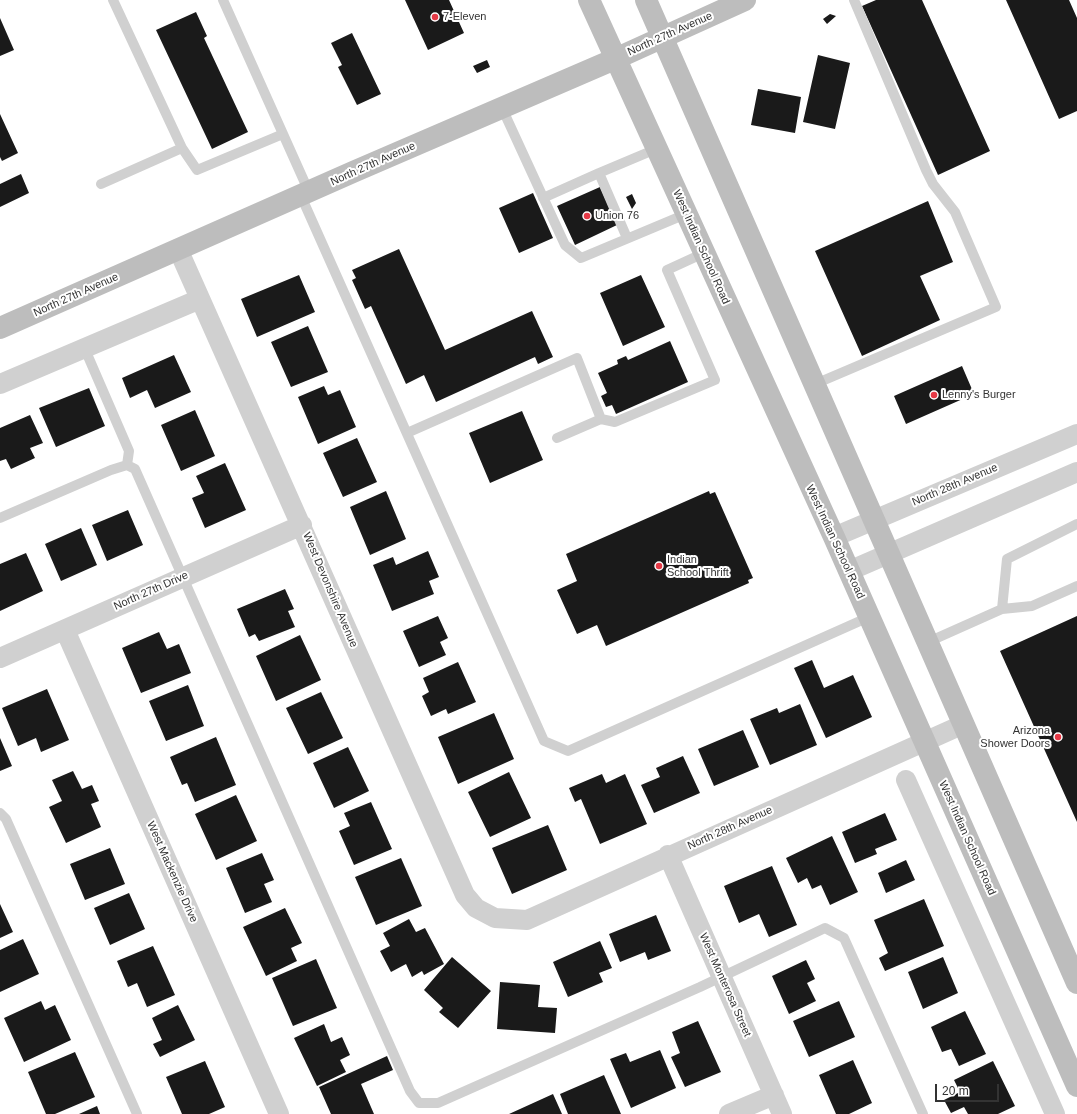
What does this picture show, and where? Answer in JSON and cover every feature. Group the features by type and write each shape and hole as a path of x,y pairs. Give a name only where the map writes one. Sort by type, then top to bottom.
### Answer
{"main road":[{"name":"West Indian School Road","path":"589,0 834,537 1077,1086"},
{"path":"646,0 1077,983"},
{"name":"North 27th Avenue","path":"0,328 615,59 745,0"}],"street":[{"name":"West Devonshire Avenue","path":"178,249 302,525 465,895 476,908 495,918"},
{"path":"0,384 200,299"},
{"name":"North 28th Avenue","path":"834,537 1077,434"},
{"path":"848,570 1077,472"},
{"name":"North 27th Drive","path":"0,658 183,576 302,525"},
{"name":"West Mackenzie Drive","path":"64,630 279,1114"},
{"name":"North 28th Avenue","path":"495,918 527,920 668,855 964,724"},
{"path":"906,780 1055,1114"},
{"name":"West Monterosa Street","path":"668,855 782,1114"},
{"path":"729,1114 774,1095"}],"lane":[{"path":"113,0 182,148 197,170 283,134"},
{"path":"223,0 283,134 305,194 407,433 544,741 568,751 869,617"},
{"path":"815,384 996,307 955,212 934,184 926,170 854,0"},
{"path":"502,108 565,245 581,258 686,214"},
{"path":"101,184 182,148"},
{"path":"543,198 656,149"},
{"path":"599,173 627,238"},
{"path":"557,438 601,419 615,422 715,380 667,270 704,253"},
{"path":"84,347 129,451 127,465"},
{"path":"407,433 577,358 601,419"},
{"path":"0,518 111,470 127,465 135,469 410,1091 419,1104 438,1103 722,976 824,928 844,938 922,1114"},
{"path":"1002,609 1007,559 1077,524"},
{"path":"928,642 1002,609 1032,606 1077,586"},
{"path":"0,813 6,818 137,1114"}],"building":[{"name":"7-Eleven","path":"405,0 449,0 464,33 428,50"},
{"path":"876,0 922,0 990,151 938,175 862,6"},
{"path":"1006,0 1069,0 1077,18 1077,111 1059,119"},
{"path":"196,12 207,36 204,38 248,132 212,149 156,30"},
{"path":"830,14 836,16 827,24 823,19"},
{"path":"0,18 14,50 0,56"},
{"path":"352,33 381,94 357,105 338,67 342,65 331,43"},
{"path":"818,55 850,63 835,129 803,122"},
{"path":"487,60 490,67 477,73 473,66"},
{"path":"758,89 801,97 795,133 751,125"},
{"path":"0,114 18,153 2,161 0,157"},
{"path":"21,174 29,193 0,207 0,184"},
{"name":"Union 76","path":"600,187 617,225 575,245 557,206"},
{"path":"533,193 553,238 519,253 499,208"},
{"path":"632,194 636,203 632,209 626,197"},
{"path":"928,201 953,262 920,276 940,320 862,356 815,251"},
{"path":"399,249 445,350 532,311 553,357 538,364 535,357 436,402 424,375 406,384 371,306 365,309 352,280 356,278 352,270"},
{"path":"299,275 315,312 257,337 241,299"},
{"path":"641,275 665,327 623,346 600,293"},
{"path":"308,326 328,372 291,387 271,342"},
{"path":"670,341 688,382 616,414 612,405 606,407 601,396 607,393 598,373 618,364 617,360 626,356 628,360"},
{"path":"174,355 191,392 155,408 147,390 130,398 122,378"},
{"name":"Lenny's Burger","path":"962,366 974,394 906,424 894,396"},
{"path":"324,386 328,395 340,390 356,427 318,444 298,397"},
{"path":"89,388 105,426 56,447 39,408"},
{"path":"195,410 215,456 181,471 161,425"},
{"path":"522,411 543,460 490,483 469,433"},
{"path":"30,415 43,443 30,448 35,458 11,469 6,459 0,461 0,428"},
{"path":"357,438 377,482 343,497 323,453"},
{"path":"225,463 246,510 205,528 192,498 204,493 196,476"},
{"path":"386,491 406,539 370,555 350,507"},
{"name":"Indian School Thrift","path":"709,491 710,494 715,492 753,578 748,580 749,583 606,646 597,625 577,634 557,590 577,581 566,554"},
{"path":"128,510 143,545 107,561 92,525"},
{"path":"81,528 97,565 61,581 45,544"},
{"path":"428,551 439,577 429,581 434,594 392,611 373,565 393,557 396,565"},
{"path":"26,553 43,591 0,611 0,564"},
{"path":"285,589 294,609 288,611 295,627 259,641 255,634 249,637 237,609"},
{"path":"438,616 448,638 440,642 446,655 419,667 403,631"},
{"name":"Arizona Shower Doors","path":"1077,616 1077,822 1000,651"},
{"path":"159,632 167,649 179,644 191,673 141,693 122,648"},
{"path":"300,635 321,680 276,701 256,656"},
{"path":"812,660 824,688 853,675 872,717 826,738 794,668"},
{"path":"458,662 476,702 448,714 446,709 431,716 422,696 429,692 423,678"},
{"path":"188,685 204,726 166,741 149,701"},
{"path":"47,689 69,740 41,752 36,738 18,746 2,708"},
{"path":"321,692 343,738 308,754 286,708"},
{"path":"800,704 817,745 770,765 750,719 777,708 779,713"},
{"path":"494,713 514,759 458,784 438,737"},
{"path":"743,730 759,767 714,786 698,749"},
{"path":"216,737 236,785 195,802 187,783 182,785 170,757"},
{"path":"0,738 12,766 0,771"},
{"path":"348,747 369,791 334,808 313,763"},
{"path":"683,756 700,793 654,813 641,785 660,777 656,768"},
{"path":"73,771 82,789 92,785 99,801 91,804 101,827 66,843 49,807 62,801 52,780"},
{"path":"509,772 531,818 490,837 468,792"},
{"path":"602,774 606,783 625,774 647,824 600,844 581,799 575,802 569,788"},
{"path":"236,795 257,841 216,860 195,814"},
{"path":"371,802 392,849 354,865 339,831 350,826 344,813"},
{"path":"885,813 897,840 875,849 877,854 855,863 842,832"},
{"path":"548,825 567,870 512,894 492,848"},
{"path":"832,836 858,892 830,905 821,885 812,889 807,878 798,883 786,858"},
{"path":"110,848 125,884 85,900 70,864"},
{"path":"262,853 274,880 264,884 272,902 245,913 226,868"},
{"path":"401,858 422,906 376,925 355,877"},
{"path":"906,860 915,880 886,893 878,873"},
{"path":"772,866 797,925 769,937 759,914 739,923 724,886"},
{"path":"129,893 145,929 110,945 94,908"},
{"path":"924,899 944,946 885,971 879,958 888,953 874,920"},
{"path":"0,904 13,932 0,938"},
{"path":"285,908 302,943 291,948 297,961 266,976 243,927"},
{"path":"656,915 671,951 648,960 645,952 620,962 609,934"},
{"path":"409,919 416,932 425,928 444,964 424,975 422,971 412,977 406,964 391,972 380,951 390,946 383,933"},
{"path":"23,939 39,974 0,992 0,950"},
{"path":"600,941 612,968 599,973 603,982 568,997 553,962"},
{"path":"153,946 175,995 147,1007 137,983 128,987 117,961"},
{"path":"452,957 491,991 458,1028 439,1012 443,1008 424,990"},
{"path":"943,957 958,993 923,1009 908,972"},
{"path":"316,959 337,1008 293,1026 272,978"},
{"path":"806,960 815,979 807,983 816,1001 789,1014 772,976"},
{"path":"500,982 540,985 538,1007 557,1008 555,1033 497,1029"},
{"path":"41,1001 45,1010 55,1005 71,1040 24,1062 4,1018"},
{"path":"839,1001 855,1037 809,1057 793,1021"},
{"path":"178,1005 195,1040 160,1057 153,1044 162,1040 152,1018"},
{"path":"965,1011 986,1054 959,1066 951,1049 942,1052 931,1027"},
{"path":"698,1021 721,1072 685,1087 671,1057 680,1053 672,1032"},
{"path":"324,1024 331,1042 342,1037 350,1055 340,1060 346,1072 317,1086 294,1038"},
{"path":"660,1050 676,1088 631,1108 610,1059 626,1053 630,1062"},
{"path":"75,1052 95,1097 55,1114 46,1114 28,1072"},
{"path":"387,1056 393,1070 361,1084 374,1114 331,1114 319,1087"},
{"path":"853,1060 872,1103 849,1114 836,1114 819,1075"},
{"path":"205,1061 225,1107 209,1114 182,1114 166,1077"},
{"path":"993,1061 1015,1106 998,1114 968,1114 964,1107 951,1113 944,1100 960,1092 954,1080"},
{"path":"604,1075 621,1114 568,1114 560,1094"},
{"path":"553,1094 562,1114 509,1114"},
{"path":"97,1106 100,1114 79,1114"}],"place":[{"name":"7-Eleven","path":"435,17"},
{"name":"Union 76","path":"587,216"},
{"name":"Lenny's Burger","path":"934,395"},
{"name":"Indian School Thrift","path":"659,566"},
{"name":"Arizona Shower Doors","path":"1058,737"}]}
